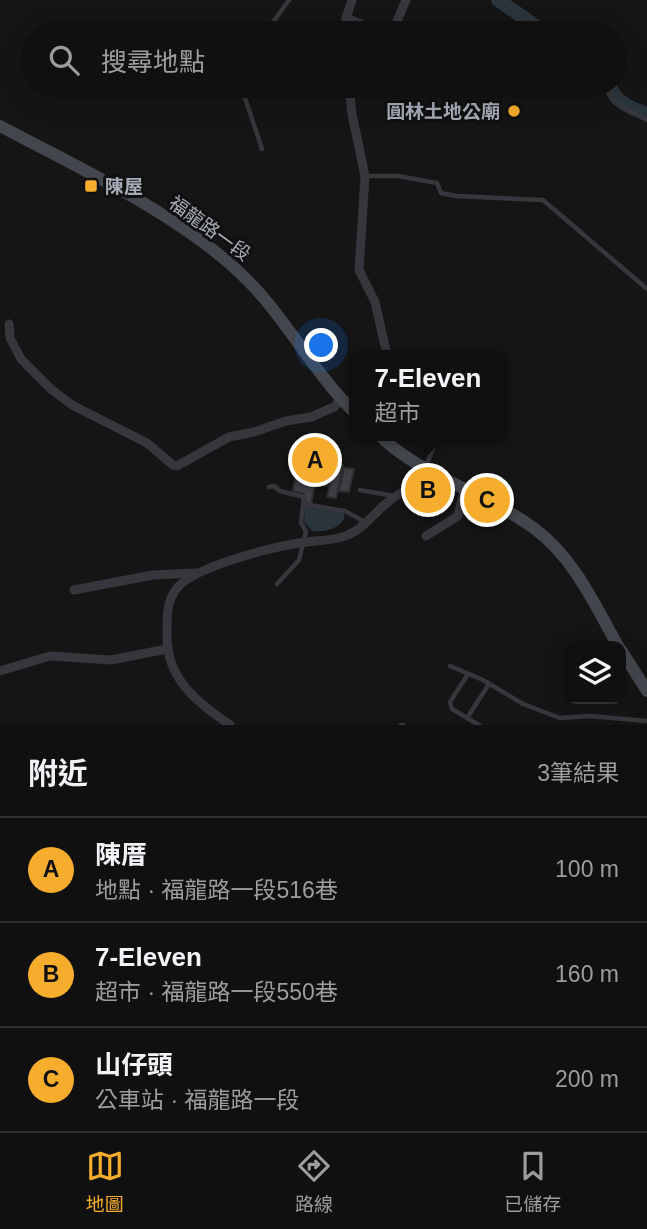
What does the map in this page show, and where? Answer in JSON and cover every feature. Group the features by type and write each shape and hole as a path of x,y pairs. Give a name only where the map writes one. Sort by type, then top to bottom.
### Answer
{"main road":[{"name":"福龍路一段","path":"2,129 157,213 218,255 240,273 263,298 349,406"},
{"path":"387,441 412,460 537,530 552,544 581,581 616,641"},
{"path":"626,658 647,691"}],"street":[{"path":"352,0 346,18 353,21"},
{"path":"398,21 405,0"},
{"path":"350,98 365,176 359,270 375,302 386,350"},
{"path":"9,324 10,338 21,359 51,389 72,405 147,443 177,466 229,437 311,417 334,407 342,398"},
{"path":"74,590 153,575 198,573 278,548 348,535 366,523 395,496 418,484 426,467"},
{"path":"426,536 458,516 465,488"},
{"path":"198,573 176,589 168,605 167,649 171,667 188,691 230,725"},
{"path":"0,671 50,656 111,660 167,649"}],"lane":[{"path":"274,21 289,0"},
{"path":"245,98 262,149"},
{"path":"611,98 647,120"},
{"path":"365,176 398,176 436,183 441,193 456,196 543,200 647,289"},
{"path":"426,467 436,441"},
{"path":"269,487 274,486 280,491 304,497 301,523 306,531 299,560 277,584"},
{"path":"360,490 395,496"},
{"path":"303,504 345,511 366,523"},
{"path":"450,666 523,704 560,718 589,716 647,721"},
{"path":"468,674 450,702 452,709 480,725"},
{"path":"467,718 489,684"}],"shaded area":[{"path":"305,506 344,513 344,519 330,530 312,531 304,522"}],"building":[{"path":"315,441 323,442 311,504 302,502 304,493 293,491 295,479 306,480"},
{"path":"335,463 343,465 336,498 327,497"},
{"path":"319,465 333,466 328,486 316,484"},
{"path":"344,468 354,469 349,492 339,491"}],"waterway":[{"path":"498,0 529,21"},
{"path":"617,98 647,114"}],"place":[{"name":"圓林土地公廟","path":"514,111"},
{"name":"陳屋","path":"91,186"},
{"name":"陳厝","path":"315,460"},
{"name":"7-Eleven","path":"428,490"},
{"name":"山仔頭","path":"487,500"}]}
